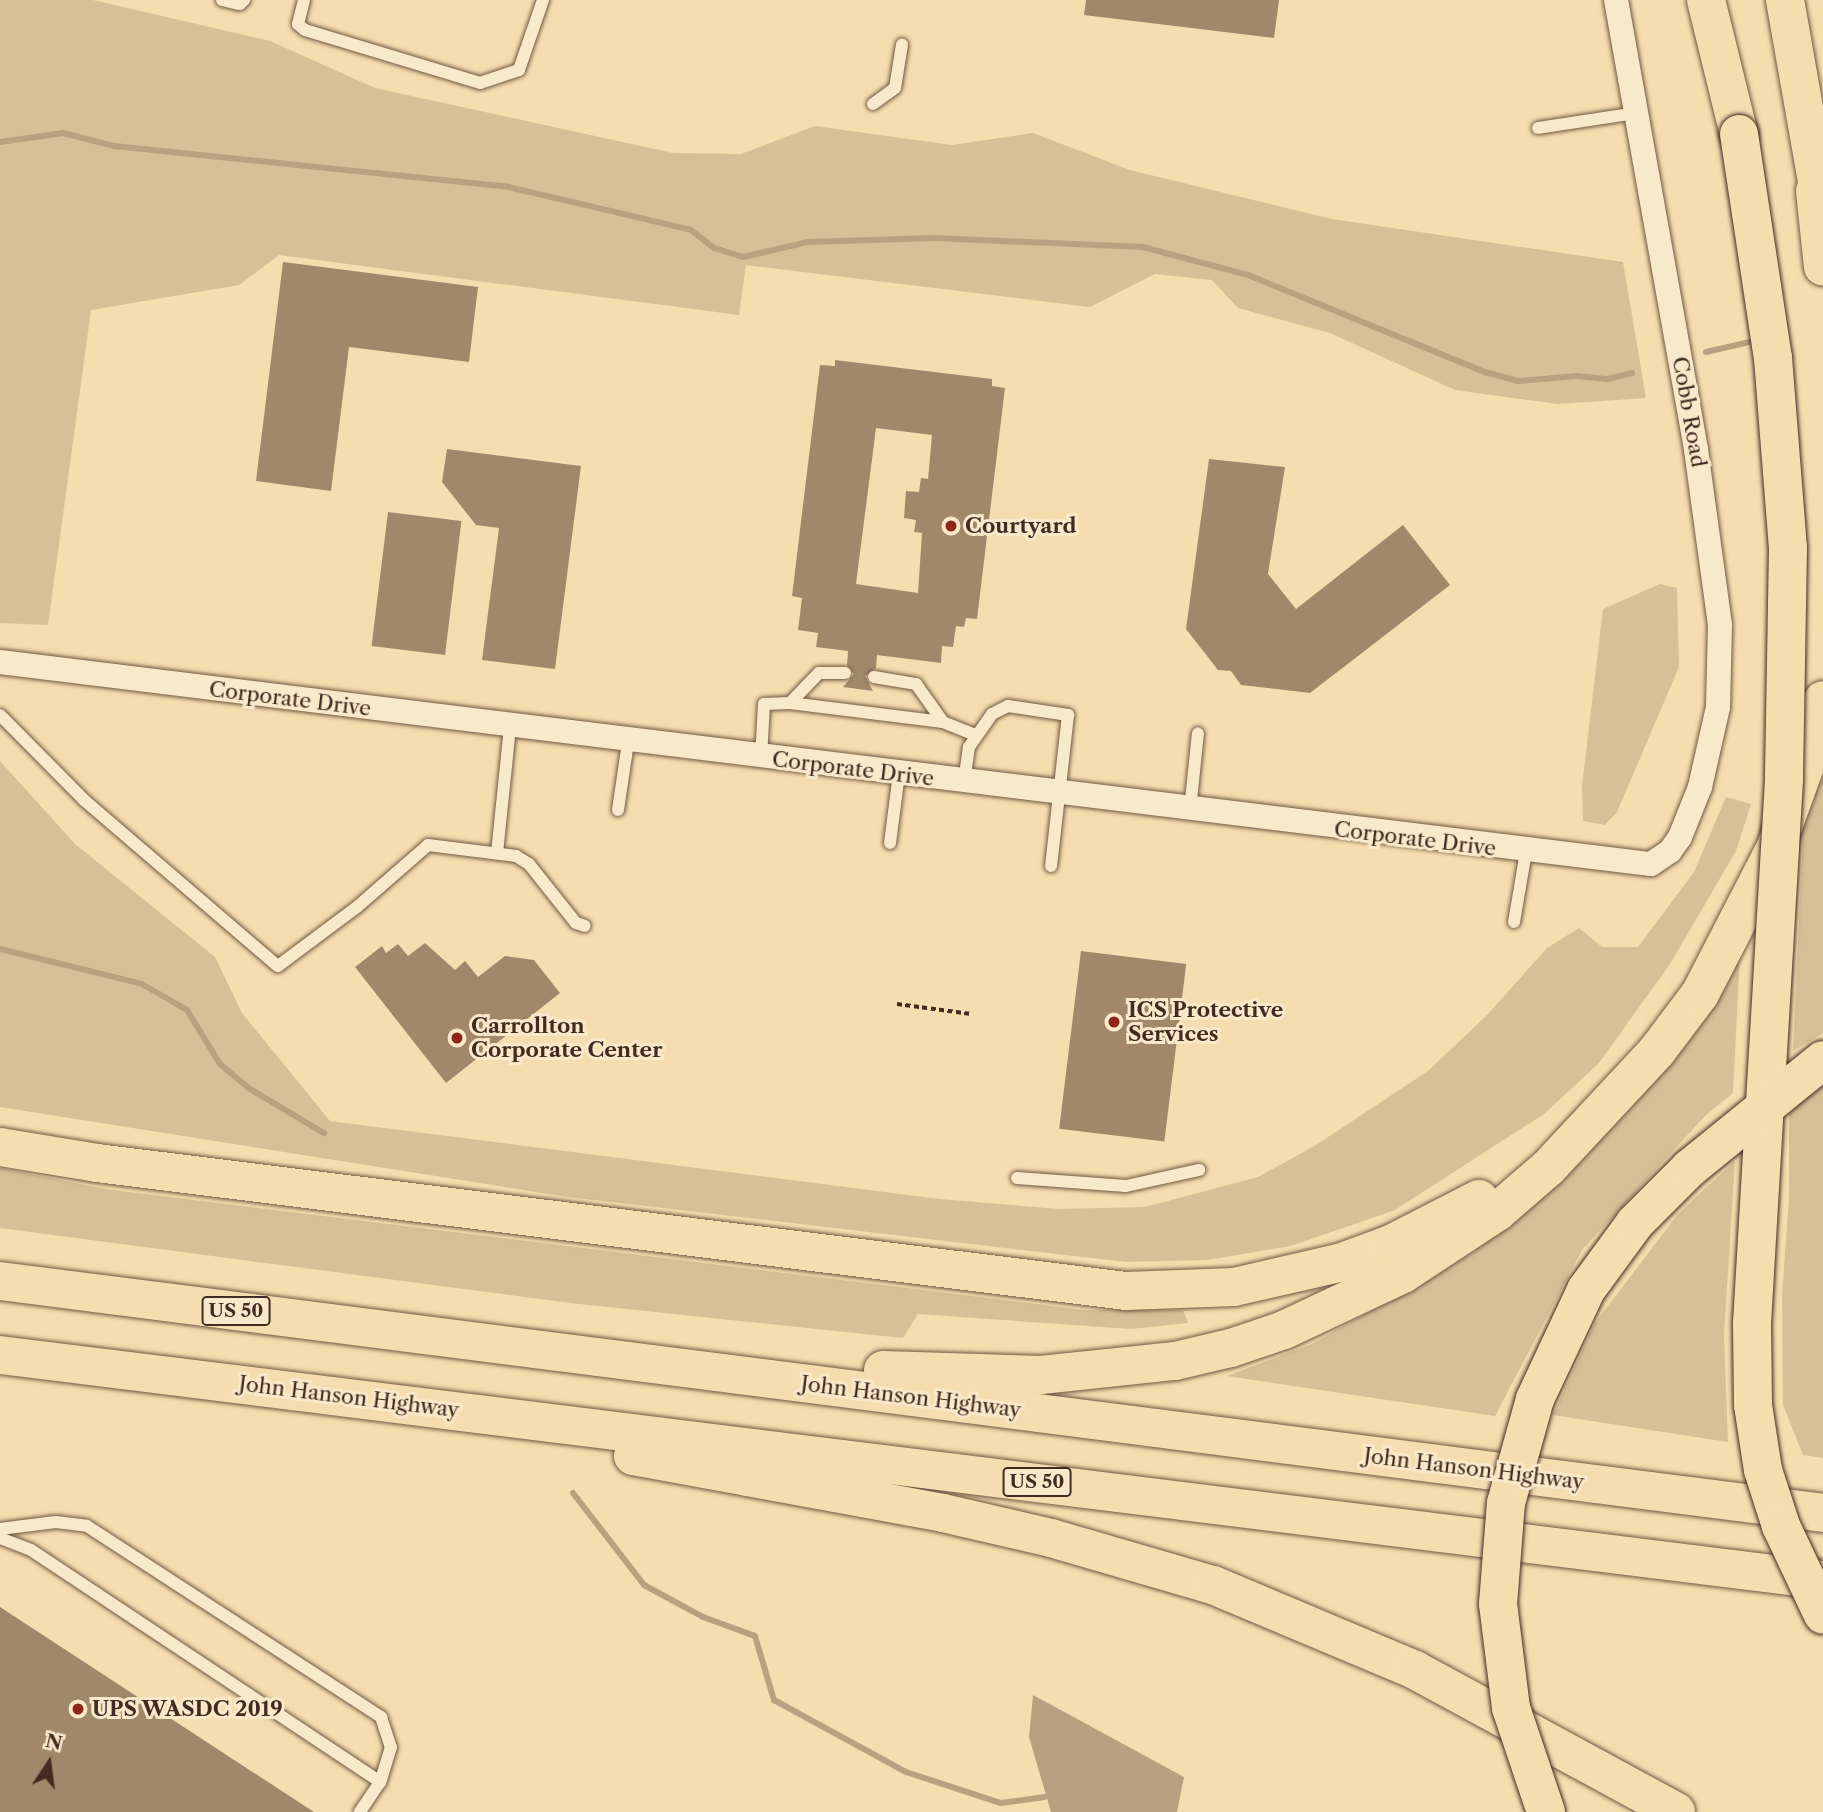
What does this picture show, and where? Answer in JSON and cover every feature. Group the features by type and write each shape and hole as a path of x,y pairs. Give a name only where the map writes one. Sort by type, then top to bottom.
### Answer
{"highway":[{"path":"1706,0 1739,134"},
{"path":"1717,0 1773,358 1788,561 1784,780 1752,1323 1754,1405 1763,1469 1781,1527 1823,1615"},
{"path":"1785,0 1823,215"},
{"path":"1811,151 1823,267"},
{"path":"473,1341 966,1375 1041,1375 1175,1361 1284,1330 1404,1274 1497,1212 1548,1168 1657,1051 1700,994 1734,936 1775,849 1812,747 1823,700"},
{"path":"1546,1812 1511,1708 1499,1604 1506,1503 1535,1399 1586,1290 1636,1223 1690,1168 1823,1060"},
{"path":"0,1147 1036,1280 1179,1292 1287,1276 1391,1244 1491,1191 1615,1096"},
{"name":"John Hanson Highway","path":"0,1281 1823,1513"},
{"name":"John Hanson Highway","path":"0,1354 1823,1580"},
{"path":"250,1385 930,1511 1051,1538 1152,1565 1276,1608 1415,1670 1676,1812"},
{"path":"1415,1670 1623,1812"}],"street":[{"name":"Cobb Road","path":"1616,0 1696,449 1720,625 1718,707 1700,787 1686,824"},
{"name":"Corporate Drive","path":"0,662 510,728 1525,852 1651,864 1670,851 1686,824"}],"lane":[{"path":"222,0 240,4 244,0"},
{"path":"304,0 298,24 305,30 480,83 519,70 543,0"},
{"path":"873,104 895,88 902,45"},
{"path":"1538,128 1636,113"},
{"path":"790,703 819,673 845,674"},
{"path":"874,677 916,684 943,722"},
{"path":"761,758 764,704 790,703 943,722 975,735"},
{"path":"964,782 975,735 992,714 1008,706 1068,715 1051,866"},
{"path":"0,715 84,800 278,966 357,907 428,845 497,853 529,864 576,923 585,926"},
{"path":"497,853 510,728"},
{"path":"1190,810 1198,733"},
{"path":"618,810 628,742"},
{"path":"890,843 899,774"},
{"path":"1514,922 1525,852"},
{"path":"1017,1178 1126,1186 1199,1170"},
{"path":"0,1529 57,1522 87,1526 381,1717 391,1747 380,1783 360,1812"},
{"path":"0,1538 31,1550 380,1783"}],"path":[{"path":"897,1004 971,1014"}],"shaded area":[{"path":"0,0 93,0 270,41 375,88 673,153 741,154 815,126 952,145 1033,133 1130,170 1332,219 1623,262 1646,398 1557,404 1455,390 1330,333 1238,308 1212,280 1155,274 1090,307 746,265 739,315 279,255 239,285 91,310 48,625 0,623"},
{"path":"1660,584 1677,588 1679,667 1617,812 1605,825 1583,821 1582,786 1603,609"},
{"path":"1823,749 1823,1033 1793,1051 1805,792"},
{"path":"0,761 75,844 215,957 242,1013 330,1121 939,1199 1059,1209 1145,1207 1258,1177 1316,1145 1428,1071 1488,1014 1547,948 1579,928 1602,947 1638,947 1694,872 1726,797 1751,804 1736,851 1670,964 1599,1063 1544,1114 1395,1210 1291,1246 1207,1260 1126,1262 568,1197 0,1107"},
{"path":"1740,955 1733,1093 1705,1116 1582,1250 1495,1416 1227,1376 1312,1344 1472,1253 1548,1180"},
{"path":"1823,1086 1823,1458 1803,1455 1783,1405 1782,1295 1789,1198 1789,1109"},
{"path":"1735,1161 1724,1335 1728,1442 1553,1415 1595,1323 1678,1214"},
{"path":"0,1168 105,1189 1084,1310 1183,1310 1188,1323 1131,1329 918,1314 903,1338 570,1303 0,1228"},
{"path":"1033,1695 1184,1777 1177,1812 1051,1812 1029,1737"}],"building":[{"path":"1086,0 1279,0 1274,38 1084,15"},
{"path":"283,262 478,287 469,362 349,347 331,491 256,481"},
{"name":"Courtyard","path":"835,360 992,379 992,386 1005,388 977,619 966,618 964,627 956,626 953,647 942,646 941,663 877,655 876,668 865,676 873,691 843,687 854,674 847,665 848,651 816,647 818,633 798,630 802,598 792,596 820,365 835,366","holes":["876,428 932,435 928,479 921,478 919,492 906,491 904,518 916,520 914,532 922,533 918,593 856,584"]},
{"path":"447,449 581,466 555,669 482,660 499,528 476,525 442,482"},
{"path":"1209,459 1285,467 1268,574 1296,609 1403,525 1450,585 1310,693 1241,685 1231,671 1218,670 1186,629"},
{"path":"388,512 461,521 445,655 372,646"},
{"name":"Carrollton Corporate Center","path":"425,943 455,970 465,961 478,977 505,956 534,960 560,993 446,1083 355,967 382,946 386,953 398,944 408,956"},
{"path":"1081,951 1186,964 1164,1142 1059,1129"},
{"name":"UPS WASDC 2019","path":"0,1607 314,1812 0,1812"}],"waterway":[{"path":"0,142 63,133 114,146 508,187 691,230 714,248 743,257 808,242 934,238 1143,247 1248,275 1485,372 1518,381 1577,376 1608,379 1632,373"},
{"path":"1706,352 1758,340"},
{"path":"0,949 142,984 187,1010 220,1064 247,1087 324,1133"},
{"path":"573,1493 644,1585 703,1617 755,1636 774,1700 906,1772 1001,1803 1045,1797"}],"place":[{"name":"Courtyard","path":"951,526"},
{"name":"ICS Protective Services","path":"1114,1022"},
{"name":"Carrollton Corporate Center","path":"457,1038"},
{"name":"UPS WASDC 2019","path":"78,1709"}]}
